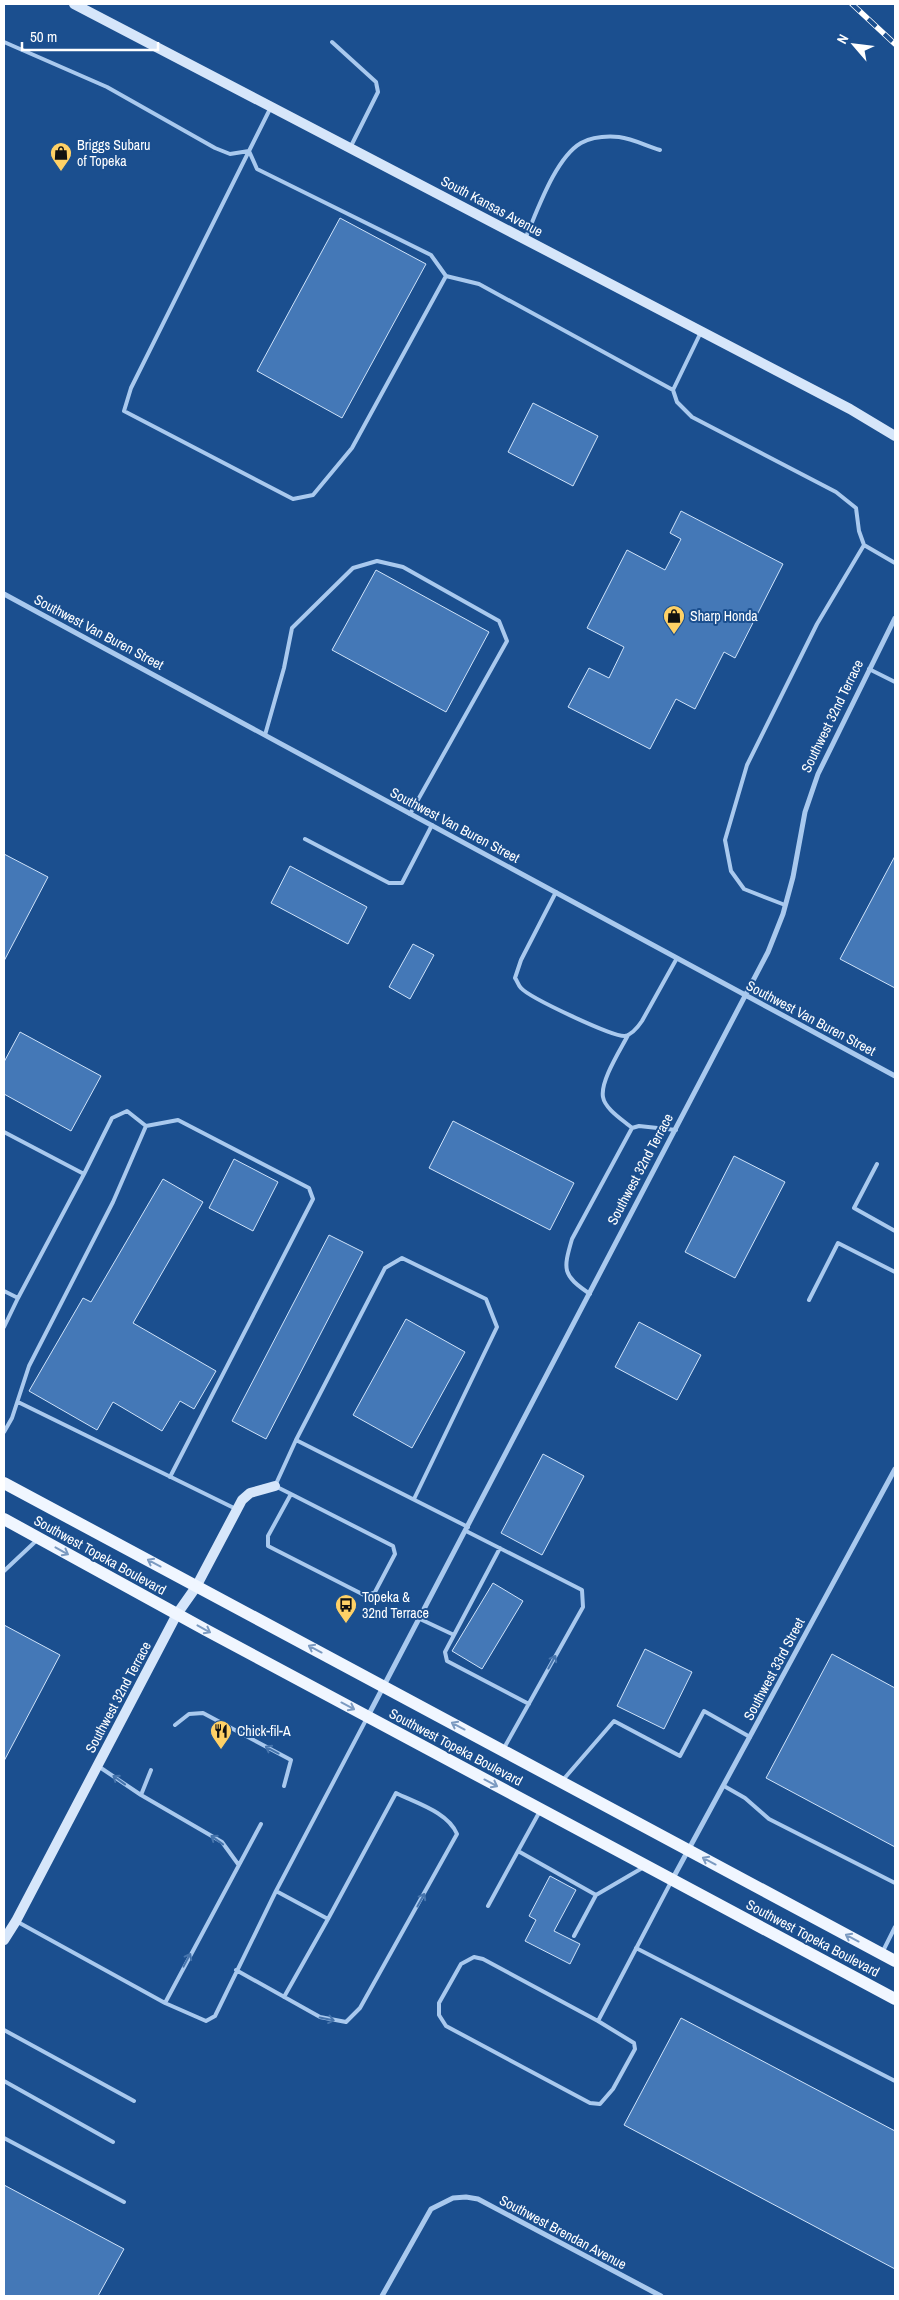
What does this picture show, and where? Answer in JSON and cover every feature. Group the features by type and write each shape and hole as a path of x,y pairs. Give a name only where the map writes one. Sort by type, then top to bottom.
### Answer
{"main road":[{"name":"South Kansas Avenue","path":"74,4 701,331 895,436"},
{"name":"Southwest Topeka Boulevard","path":"4,1483 895,1961"},
{"name":"Southwest 32nd Terrace","path":"4,1940 16,1921 177,1614 196,1587 242,1500 250,1493 275,1486"},
{"name":"Southwest Topeka Boulevard","path":"4,1520 895,1999"}],"street":[{"name":"Southwest Van Buren Street","path":"4,594 895,1076"},
{"name":"Southwest 32nd Terrace","path":"368,1717 768,952 786,905 806,812 818,774 895,618"},
{"name":"Southwest 33rd Street","path":"672,1880 895,1469"},
{"name":"Southwest Brendan Avenue","path":"382,2296 427,2214 442,2202 453,2198 466,2197 478,2199 661,2296"}],"lane":[{"path":"4,42 107,87 215,148 230,154 249,151"},
{"path":"332,42 376,82 378,92 350,148"},
{"path":"271,107 130,388 124,411 293,499 313,495 352,448 446,276"},
{"path":"525,239 556,171 573,148 582,142 608,136 620,137 660,150"},
{"path":"249,151 257,170 431,255 446,276 478,284 672,390 677,402 692,417 843,498 856,508 859,531 864,545 895,563"},
{"path":"672,390 701,331"},
{"path":"786,905 744,888 731,872 725,840 747,765 817,624 864,545"},
{"path":"265,735 284,668 292,628 353,568 376,562 403,567 499,621 507,641 410,814"},
{"path":"869,669 895,682"},
{"path":"305,839 388,883 402,883 432,825"},
{"path":"556,892 521,960 515,978 521,988 556,1008 607,1032 618,1036 628,1035 636,1030 642,1021 677,958"},
{"path":"628,1035 604,1086 603,1097 609,1107 632,1128"},
{"path":"4,1327 112,1118 127,1111 146,1126 178,1120 309,1188 313,1199 170,1477"},
{"path":"4,1432 12,1418 29,1366 113,1202 146,1126"},
{"path":"590,1294 573,1283 566,1270 566,1258 572,1239 632,1128 640,1126 676,1130"},
{"path":"4,1132 84,1174"},
{"path":"876,1164 854,1208 895,1231"},
{"path":"809,1300 838,1243 895,1272"},
{"path":"291,1494 268,1536 268,1546 366,1596 375,1592 395,1554 393,1546 291,1494 275,1486 296,1440 386,1268 402,1258 486,1300 497,1327 414,1499"},
{"path":"4,1290 18,1298"},
{"path":"18,1402 237,1510"},
{"path":"296,1440 414,1499 500,1548 582,1590 583,1607 503,1750"},
{"path":"4,1571 38,1538"},
{"path":"500,1548 445,1652 446,1661 528,1704"},
{"path":"420,1619 454,1635"},
{"path":"562,1782 614,1721 680,1756 704,1711 750,1737"},
{"path":"175,1725 189,1714 203,1712 291,1760 284,1786"},
{"path":"16,1921 165,2003 206,2022 215,2016 276,1891 368,1717"},
{"path":"98,1765 141,1795 222,1842 238,1864"},
{"path":"141,1795 152,1770"},
{"path":"724,1786 745,1798 769,1819 895,1883"},
{"path":"236,1970 284,1998 320,2018 346,2022 360,2008 448,1852 457,1834 453,1826 442,1817 396,1793 284,1998"},
{"path":"488,1906 541,1810"},
{"path":"165,2003 261,1824"},
{"path":"518,1851 596,1895"},
{"path":"574,1936 596,1895 646,1865"},
{"path":"598,2021 672,1880"},
{"path":"276,1891 328,1919"},
{"path":"882,1953 895,1929"},
{"path":"636,1948 895,2081"},
{"path":"474,1957 482,1959 598,2021 634,2043 635,2049 613,2089 600,2104 590,2103 446,2026 439,2015 439,2003 461,1964 474,1957"},
{"path":"4,2030 134,2101"},
{"path":"4,2081 114,2142"},
{"path":"4,2138 124,2202"}],"building":[{"path":"340,218 426,264 342,418 257,371"},
{"path":"533,403 598,436 573,486 508,452"},
{"name":"Sharp Honda","path":"681,511 783,564 735,658 724,652 695,709 676,699 650,749 568,707 589,668 609,678 624,647 587,628 627,550 665,570 681,539 670,533"},
{"path":"376,570 489,632 446,712 332,650"},
{"path":"4,854 48,877 4,961"},
{"path":"895,856 895,988 840,959"},
{"path":"290,866 367,907 348,944 271,903"},
{"path":"413,944 434,955 410,999 389,987"},
{"path":"20,1032 101,1076 71,1131 4,1094 4,1062"},
{"path":"453,1121 574,1183 550,1230 429,1168"},
{"path":"734,1156 785,1182 735,1278 685,1252"},
{"path":"234,1159 278,1182 253,1231 209,1208"},
{"path":"163,1179 203,1202 133,1323 216,1371 194,1409 180,1401 162,1431 113,1402 97,1430 29,1391 83,1298 91,1302"},
{"path":"329,1235 363,1252 266,1439 232,1421"},
{"path":"406,1319 465,1352 412,1448 353,1415"},
{"path":"639,1322 701,1355 677,1400 615,1367"},
{"path":"543,1454 584,1476 542,1555 501,1533"},
{"path":"493,1583 523,1601 482,1669 452,1651"},
{"path":"4,1625 60,1655 4,1761"},
{"path":"645,1649 692,1672 664,1729 617,1706"},
{"path":"832,1654 895,1688 895,1847 766,1778"},
{"path":"550,1876 576,1890 554,1931 580,1944 570,1964 525,1941 536,1920 529,1916"},
{"path":"681,2018 895,2131 895,2269 624,2125"},
{"path":"4,2185 124,2249 98,2296 4,2296"}],"railway":[{"path":"852,4 895,44"}],"place":[{"name":"Briggs Subaru of Topeka","path":"61,172"},
{"name":"Sharp Honda","path":"674,635"},
{"name":"Topeka & 32nd Terrace","path":"346,1624"},
{"name":"Chick-fil-A","path":"221,1750"}]}
